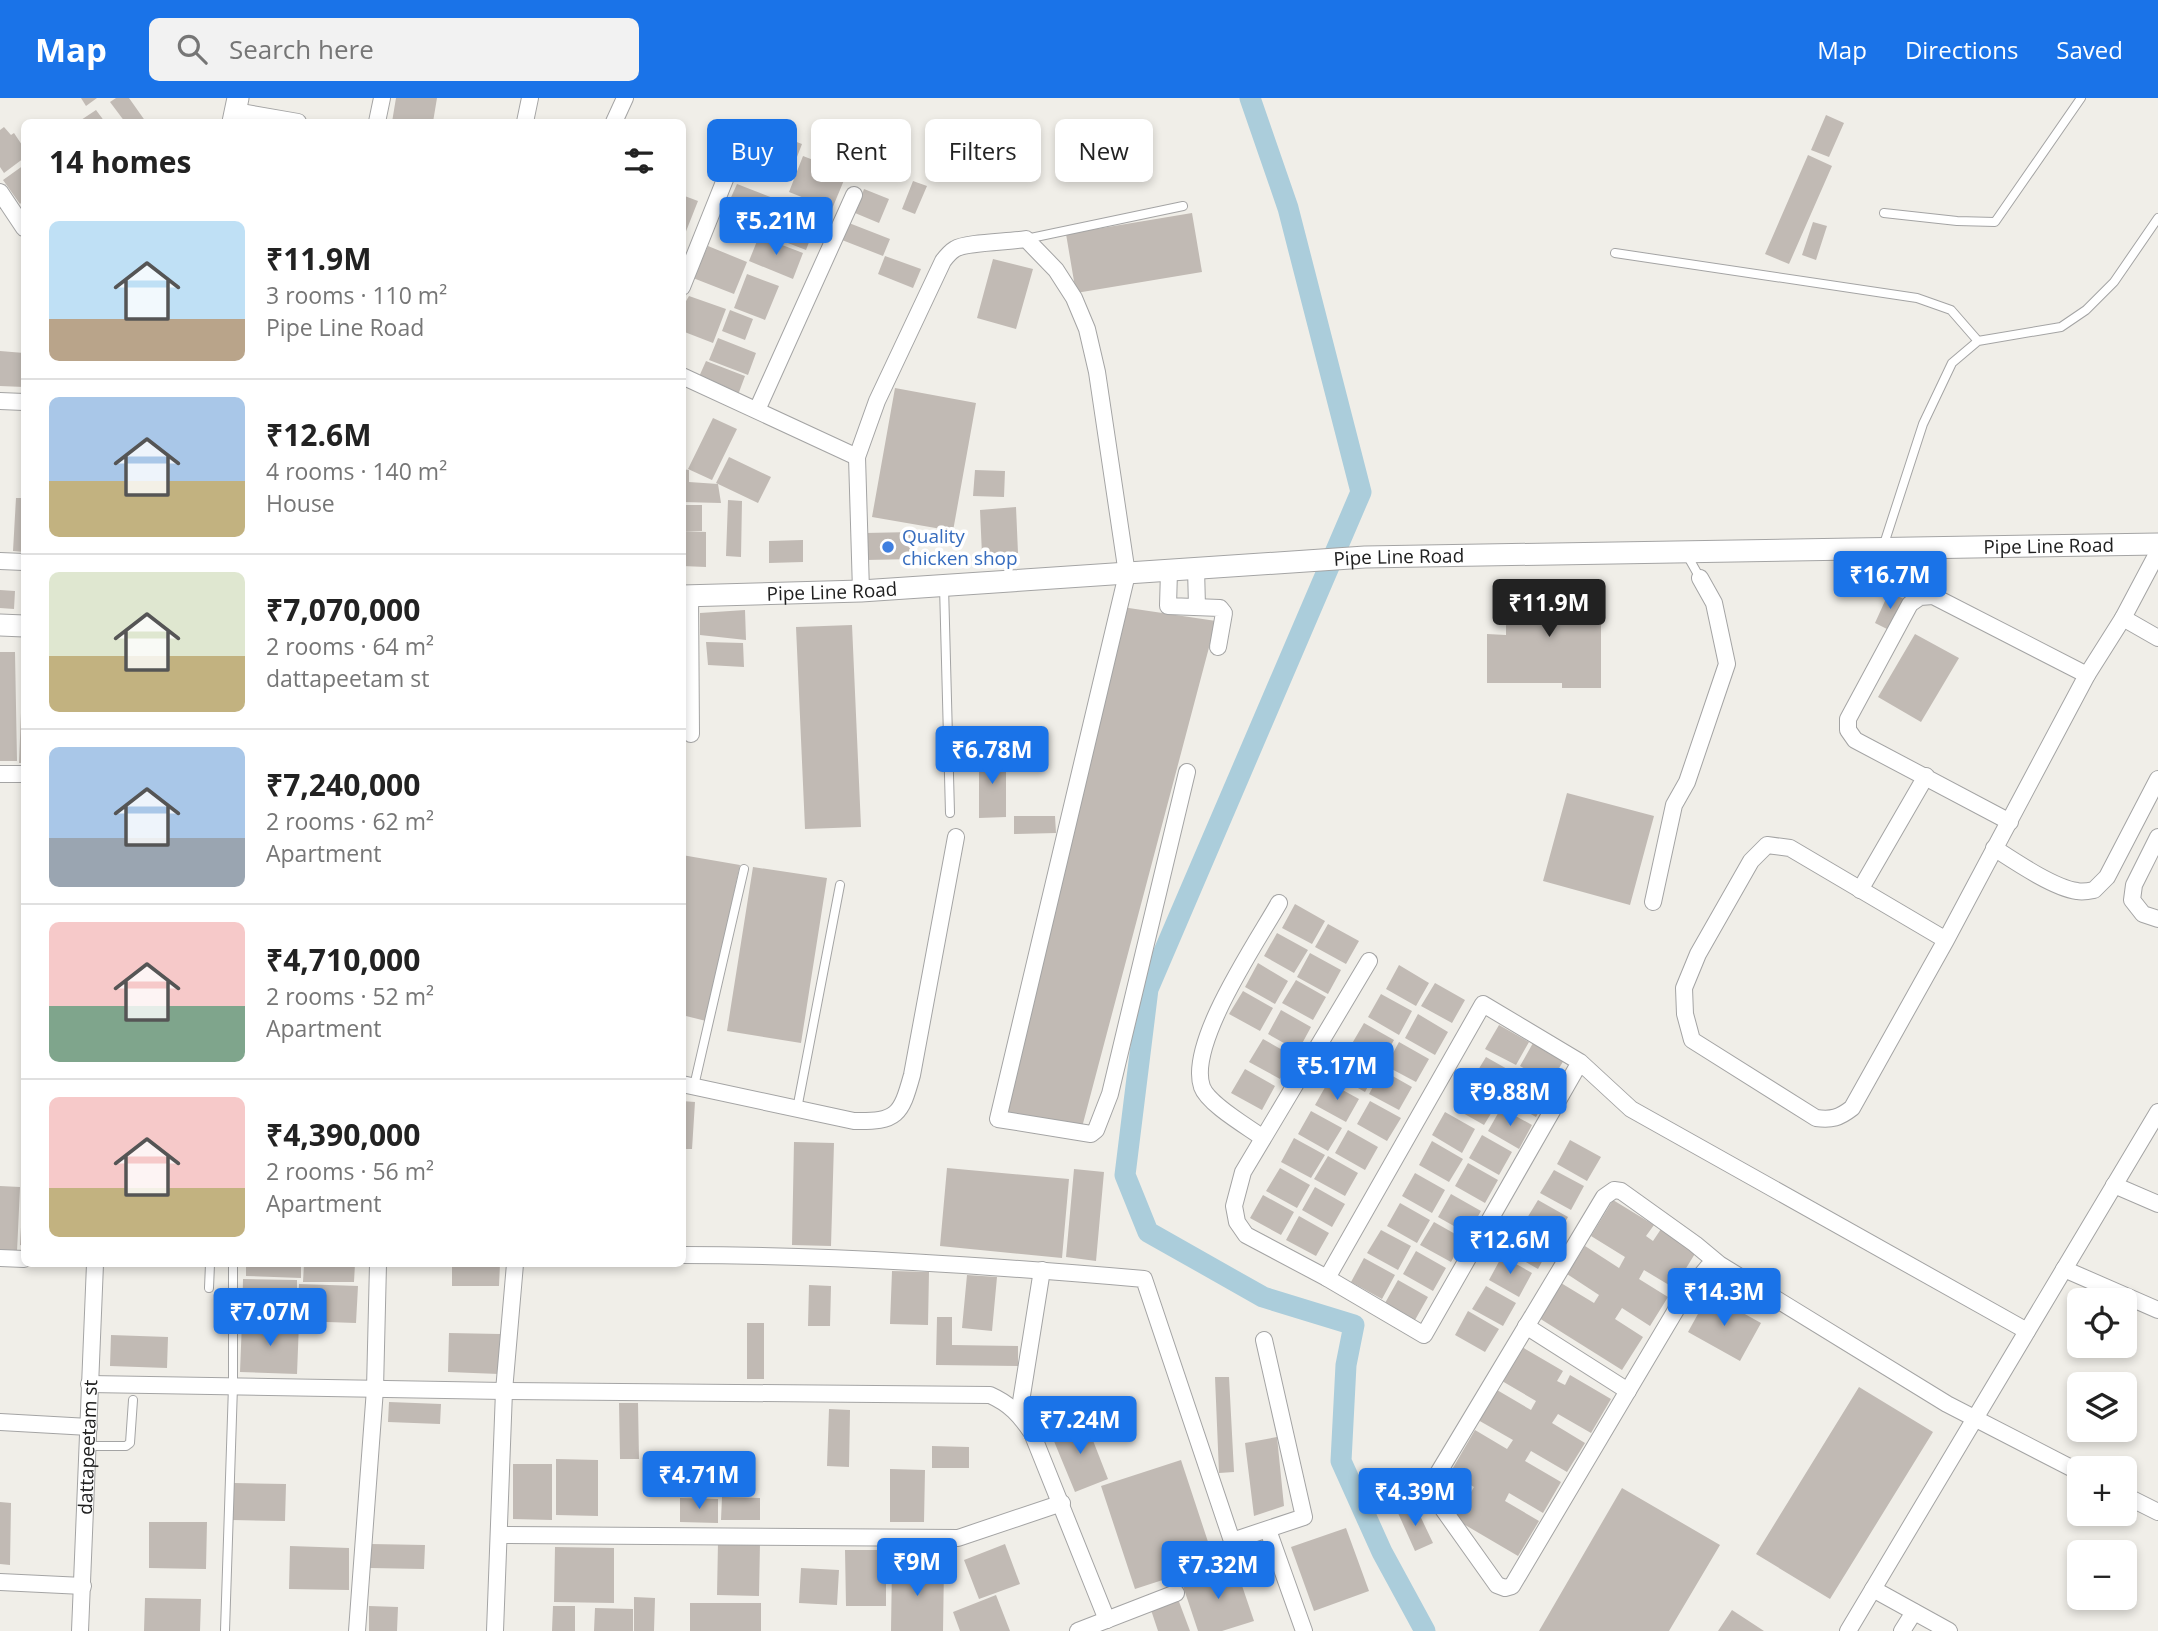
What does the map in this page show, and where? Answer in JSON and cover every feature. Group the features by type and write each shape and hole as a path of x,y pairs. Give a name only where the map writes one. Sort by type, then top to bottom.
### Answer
{"street":[{"path":"378,119 382,98"},
{"path":"526,119 530,98"},
{"path":"615,119 625,98"},
{"path":"235,111 281,119"},
{"path":"686,277 724,182"},
{"path":"0,192 21,224"},
{"path":"757,410 854,195"},
{"path":"861,591 857,457 877,401 943,261 955,249 968,244 1026,239 1056,271 1074,298 1087,330 1097,372 1127,574 998,1119 1091,1135 1096,1130 1110,1094 1187,772"},
{"path":"686,378 857,457"},
{"path":"0,401 21,402"},
{"name":"Pipe Line Road","path":"686,596 861,591 1365,557 2158,544"},
{"path":"1946,940 1790,848 1767,845 1751,861 1698,954 1684,988 1685,1014 1692,1040 1815,1118 1839,1118 1852,1108 1946,940 2087,675 2123,618 2158,552"},
{"path":"0,561 21,562"},
{"path":"1196,568 1197,607"},
{"path":"1169,570 1168,606 1220,608 1224,613 1218,647"},
{"path":"1653,902 1674,805 1688,782 1727,664 1714,603 1700,578"},
{"path":"686,596 688,725"},
{"path":"2010,822 1855,740 1848,730 1848,719 1910,604 1920,597 1933,596 2087,675"},
{"path":"2123,618 2158,638"},
{"path":"0,625 21,626"},
{"path":"0,774 21,774"},
{"path":"1860,890 1926,776"},
{"path":"1994,848 2018,864 2064,887 2078,892 2094,890 2107,877 2158,779"},
{"path":"688,1085 854,1121 878,1122 895,1115 905,1101 912,1075 956,837"},
{"path":"2158,837 2134,885 2132,900 2143,914 2158,919"},
{"path":"1263,1138 1208,1098 1202,1087 1200,1074 1211,1023 1279,903"},
{"path":"1369,961 1242,1172 1234,1206 1237,1222 1246,1235 1327,1278 1424,1335 1580,1062"},
{"path":"1327,1278 1483,1004 1580,1062 1631,1109 2027,1331"},
{"path":"1848,1631 2158,1112"},
{"path":"2114,1185 2158,1204"},
{"path":"1719,1264 1708,1267 1686,1293 1512,1586 1505,1588 1497,1585 1433,1495 1431,1485 1604,1198 1614,1190 1620,1191 1719,1264 1974,1419 2067,1466"},
{"path":"686,1255 759,1255 1042,1270 1144,1279 1232,1541 1304,1517 1264,1340"},
{"path":"0,1258 21,1259"},
{"name":"dattapeetam st","path":"80,1631 95,1267"},
{"path":"356,1631 375,1389 378,1267"},
{"path":"495,1631 504,1391 514,1267"},
{"path":"2064,1269 2158,1310"},
{"path":"1019,1414 1042,1270"},
{"path":"1526,1326 1628,1391"},
{"path":"89,1384 990,1395 1006,1402 1019,1414 1032,1433 1107,1620"},
{"path":"0,1422 89,1427"},
{"path":"2137,1502 2158,1512"},
{"path":"499,1535 958,1538 1062,1503"},
{"path":"1268,1530 1304,1631"},
{"path":"0,1582 83,1586"},
{"path":"1873,1589 1949,1631"},
{"path":"1078,1631 1176,1593"},
{"path":"1902,1631 1914,1612"}],"lane":[{"path":"1884,213 1995,222 2081,98"},
{"path":"1026,239 1183,206"},
{"path":"1882,549 1923,424 1952,363 1978,341 2061,327 2086,310 2114,282 2158,218"},
{"path":"1615,253 1917,298 1951,310 1978,341"},
{"path":"1686,552 1700,578"},
{"path":"944,586 950,813"},
{"path":"688,1085 744,869"},
{"path":"797,1109 841,885"},
{"path":"209,1288 210,1267"},
{"path":"225,1631 233,1386 233,1267"},
{"path":"88,1446 126,1446 130,1443 133,1400"}],"building":[{"path":"81,98 97,98 86,106"},
{"path":"116,98 129,98 144,119 123,119 110,102"},
{"path":"396,98 437,98 434,119 392,119"},
{"path":"96,110 103,119 82,119"},
{"path":"1826,115 1844,123 1829,157 1811,150"},
{"path":"4,127 11,135 14,133 21,144 21,160 4,173 0,167 0,130"},
{"path":"797,142 802,144 797,157"},
{"path":"1808,155 1832,166 1789,264 1765,254"},
{"path":"803,156 811,159 811,182 843,182 832,209 789,192 793,182 797,182 797,171"},
{"path":"21,167 20,204 3,180"},
{"path":"913,181 927,186 915,214 902,209"},
{"path":"737,184 773,198 761,229 724,213"},
{"path":"864,189 889,199 879,223 855,213"},
{"path":"686,196 698,201 686,231"},
{"path":"775,200 819,216 806,250 762,233"},
{"path":"1192,213 1202,272 1076,293 1066,234"},
{"path":"1813,222 1827,226 1816,260 1802,255"},
{"path":"849,223 890,239 883,256 842,240"},
{"path":"759,236 803,253 793,279 749,261"},
{"path":"708,246 747,262 734,294 693,278"},
{"path":"885,256 921,269 913,288 878,274"},
{"path":"993,259 1033,269 1016,329 977,318"},
{"path":"747,274 779,286 765,320 734,308"},
{"path":"689,296 726,309 713,343 686,333 686,301"},
{"path":"730,310 753,319 745,340 722,331"},
{"path":"718,338 756,353 748,375 709,360"},
{"path":"0,351 21,353 21,387 0,386"},
{"path":"706,361 745,376 738,395 698,379"},
{"path":"895,388 976,403 953,531 872,517"},
{"path":"713,418 737,429 712,480 688,469"},
{"path":"729,457 771,477 758,503 716,483"},
{"path":"686,470 689,470 689,482 718,484 721,503 686,502"},
{"path":"975,470 1005,471 1004,497 973,496"},
{"path":"16,498 21,498 21,552 13,551"},
{"path":"728,500 742,501 741,557 726,556"},
{"path":"686,505 702,505 702,531 686,531"},
{"path":"1016,507 1018,553 982,555 980,510"},
{"path":"686,531 706,532 706,567 686,566"},
{"path":"913,532 914,559 866,560 865,533"},
{"path":"803,540 803,562 769,563 769,541"},
{"path":"1506,588 1601,589 1601,688 1562,688 1562,683 1487,683 1487,634 1506,635"},
{"path":"0,590 15,591 14,609 0,608"},
{"path":"1889,592 1906,600 1891,631 1875,623"},
{"path":"1122,607 1216,621 1081,1131 1004,1116"},
{"path":"745,610 746,640 700,635 700,613"},
{"path":"852,625 861,827 805,829 796,627"},
{"path":"1915,634 1959,658 1921,722 1878,697"},
{"path":"706,642 743,643 744,667 708,665"},
{"path":"0,652 15,652 17,761 0,761"},
{"path":"21,713 21,763 19,763"},
{"path":"1006,754 1006,817 979,818 979,755"},
{"path":"1567,793 1654,816 1630,905 1543,881"},
{"path":"1014,816 1055,816 1056,833 1014,834"},
{"path":"686,856 740,865 706,1021 686,1016"},
{"path":"753,867 827,878 801,1043 727,1031"},
{"path":"1295,904 1325,921 1312,944 1282,928"},
{"path":"1328,924 1359,941 1346,964 1315,947"},
{"path":"1277,933 1308,950 1294,973 1264,956"},
{"path":"1310,953 1341,970 1328,994 1297,977"},
{"path":"1258,963 1288,981 1275,1004 1245,987"},
{"path":"1399,965 1429,983 1416,1006 1386,989"},
{"path":"1296,980 1326,997 1313,1020 1282,1003"},
{"path":"1435,983 1465,1000 1452,1023 1421,1006"},
{"path":"1243,991 1273,1008 1260,1031 1229,1014"},
{"path":"1381,994 1412,1011 1399,1035 1368,1017"},
{"path":"1281,1010 1311,1027 1298,1051 1268,1034"},
{"path":"1418,1014 1448,1032 1435,1055 1405,1038"},
{"path":"1364,1023 1394,1040 1381,1063 1350,1047"},
{"path":"1499,1025 1529,1042 1516,1065 1485,1049"},
{"path":"1263,1039 1293,1056 1280,1079 1249,1062"},
{"path":"1399,1042 1429,1059 1416,1082 1386,1066"},
{"path":"1533,1043 1564,1060 1550,1083 1520,1066"},
{"path":"1348,1052 1378,1068 1365,1092 1335,1075"},
{"path":"1486,1057 1516,1074 1503,1097 1472,1080"},
{"path":"1245,1069 1275,1086 1262,1110 1231,1093"},
{"path":"1382,1070 1412,1087 1399,1110 1369,1094"},
{"path":"1519,1077 1549,1094 1536,1117 1506,1100"},
{"path":"1328,1082 1359,1099 1346,1122 1315,1105"},
{"path":"1467,1085 1498,1102 1484,1125 1454,1108"},
{"path":"686,1101 695,1102 692,1149 686,1149"},
{"path":"1370,1101 1401,1118 1387,1141 1357,1124"},
{"path":"1501,1108 1532,1125 1519,1149 1488,1131"},
{"path":"1311,1111 1342,1128 1328,1151 1298,1134"},
{"path":"1445,1112 1475,1129 1462,1153 1432,1135"},
{"path":"1348,1130 1378,1147 1365,1170 1335,1153"},
{"path":"1482,1135 1512,1152 1499,1175 1469,1158"},
{"path":"1294,1138 1325,1155 1311,1178 1281,1162"},
{"path":"1570,1140 1601,1157 1587,1181 1557,1164"},
{"path":"1432,1141 1463,1159 1449,1182 1419,1165"},
{"path":"794,1142 834,1143 831,1246 792,1245"},
{"path":"1328,1156 1358,1173 1345,1196 1314,1179"},
{"path":"1468,1163 1498,1180 1485,1203 1455,1186"},
{"path":"947,1168 1069,1179 1062,1258 940,1246"},
{"path":"1280,1168 1310,1185 1297,1208 1266,1191"},
{"path":"1074,1169 1104,1172 1096,1261 1066,1257"},
{"path":"1554,1170 1584,1186 1571,1210 1540,1193"},
{"path":"1415,1173 1445,1190 1432,1213 1402,1196"},
{"path":"0,1186 20,1187 17,1252 0,1251"},
{"path":"1315,1187 1345,1204 1332,1227 1302,1210"},
{"path":"1451,1194 1481,1211 1468,1234 1438,1217"},
{"path":"1263,1195 1294,1212 1281,1235 1250,1218"},
{"path":"1538,1200 1568,1217 1555,1240 1524,1223"},
{"path":"1613,1200 1654,1225 1646,1236 1653,1241 1661,1229 1696,1252 1674,1288 1644,1270 1639,1279 1668,1297 1650,1326 1622,1308 1615,1319 1643,1337 1622,1370 1539,1318 1561,1283 1594,1303 1599,1295 1567,1274 1585,1246 1619,1268 1625,1257 1591,1236"},
{"path":"1400,1203 1430,1220 1417,1243 1387,1226"},
{"path":"1299,1216 1329,1233 1316,1256 1286,1240"},
{"path":"1434,1222 1464,1239 1451,1262 1420,1245"},
{"path":"1521,1228 1551,1245 1538,1269 1508,1252"},
{"path":"1381,1230 1411,1246 1398,1270 1367,1253"},
{"path":"1416,1251 1446,1268 1433,1291 1403,1274"},
{"path":"1502,1256 1532,1273 1519,1297 1489,1280"},
{"path":"1364,1258 1395,1275 1382,1299 1351,1282"},
{"path":"246,1267 301,1267 301,1278 246,1276"},
{"path":"304,1267 355,1267 354,1282 303,1282"},
{"path":"452,1267 500,1267 499,1286 452,1286"},
{"path":"892,1271 929,1272 928,1325 890,1324"},
{"path":"967,1275 997,1277 992,1331 962,1328"},
{"path":"243,1279 297,1280 297,1320 242,1320"},
{"path":"1398,1280 1428,1297 1415,1320 1385,1303"},
{"path":"299,1284 358,1286 356,1323 298,1321"},
{"path":"809,1285 831,1286 830,1326 808,1326"},
{"path":"1486,1286 1516,1303 1503,1326 1472,1309"},
{"path":"1709,1294 1761,1323 1740,1361 1688,1332"},
{"path":"1468,1311 1499,1329 1485,1352 1455,1335"},
{"path":"937,1317 952,1317 952,1345 1018,1346 1018,1366 936,1365"},
{"path":"242,1321 299,1323 297,1374 240,1372"},
{"path":"747,1323 764,1323 764,1379 747,1379"},
{"path":"449,1333 500,1334 499,1374 448,1372"},
{"path":"111,1335 168,1337 167,1368 110,1366"},
{"path":"1522,1347 1563,1371 1557,1381 1565,1385 1570,1375 1611,1399 1591,1433 1558,1414 1552,1423 1585,1443 1567,1472 1531,1451 1525,1461 1561,1482 1543,1513 1509,1493 1505,1501 1539,1521 1518,1556 1455,1519 1474,1487 1450,1473 1475,1430 1507,1449 1513,1440 1478,1420 1497,1390 1531,1410 1536,1401 1502,1381"},
{"path":"1215,1377 1229,1377 1234,1472 1219,1473"},
{"path":"1859,1387 1933,1432 1830,1599 1756,1554"},
{"path":"389,1402 441,1404 440,1424 388,1422"},
{"path":"619,1403 638,1403 639,1459 620,1459"},
{"path":"829,1409 850,1410 849,1467 827,1466"},
{"path":"1085,1420 1108,1479 1075,1492 1051,1434"},
{"path":"1277,1437 1284,1506 1254,1516 1245,1443"},
{"path":"932,1446 969,1447 969,1468 932,1468"},
{"path":"556,1459 598,1460 598,1516 556,1515"},
{"path":"1181,1460 1215,1563 1135,1589 1101,1486"},
{"path":"513,1464 552,1464 552,1520 513,1519"},
{"path":"890,1469 925,1470 924,1522 890,1522"},
{"path":"234,1483 286,1484 285,1521 232,1520"},
{"path":"1622,1488 1720,1545 1669,1631 1539,1631"},
{"path":"722,1497 760,1498 760,1520 721,1520"},
{"path":"680,1498 718,1499 718,1523 680,1522"},
{"path":"0,1502 11,1503 10,1565 0,1564"},
{"path":"1415,1505 1433,1543 1415,1551 1398,1513"},
{"path":"149,1522 207,1522 206,1569 149,1568"},
{"path":"1346,1528 1369,1591 1314,1611 1291,1547"},
{"path":"718,1542 760,1543 759,1596 717,1595"},
{"path":"371,1544 425,1545 424,1569 370,1568"},
{"path":"1005,1544 1020,1584 979,1599 964,1560"},
{"path":"290,1546 349,1548 349,1590 289,1589"},
{"path":"555,1547 614,1548 614,1603 554,1602"},
{"path":"845,1550 886,1550 886,1606 846,1606"},
{"path":"892,1564 944,1565 943,1631 891,1631"},
{"path":"1235,1565 1254,1621 1222,1631 1198,1631 1182,1583"},
{"path":"801,1568 839,1570 837,1605 799,1603"},
{"path":"996,1595 1010,1631 960,1631 953,1612"},
{"path":"634,1597 655,1598 654,1631 634,1631"},
{"path":"145,1598 201,1599 200,1631 144,1631"},
{"path":"1178,1599 1190,1631 1158,1631 1151,1610"},
{"path":"690,1603 761,1603 761,1631 690,1631"},
{"path":"369,1606 398,1607 397,1631 369,1631"},
{"path":"553,1606 575,1606 575,1631 552,1631"},
{"path":"595,1608 633,1609 633,1631 594,1631"},
{"path":"1732,1610 1764,1631 1718,1631"}],"waterway":[{"path":"1250,98 1288,208 1361,492 1148,989 1125,1175 1148,1232 1263,1297 1354,1325 1346,1365 1341,1461 1382,1552 1425,1631"}],"place":[{"name":"Quality chicken shop","path":"888,547"}]}
